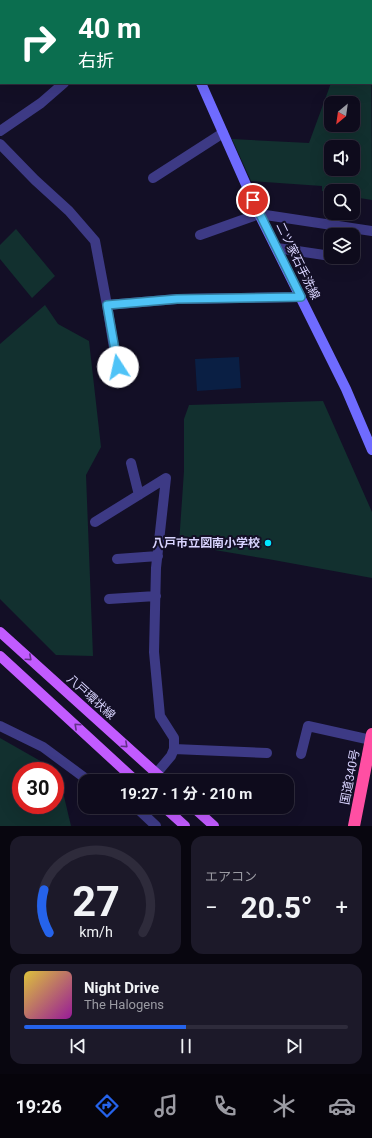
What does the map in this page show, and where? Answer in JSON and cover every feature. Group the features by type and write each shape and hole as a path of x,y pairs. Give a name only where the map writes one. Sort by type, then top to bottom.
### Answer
{"highway":[{"name":"国道340号","path":"354,826 371,737"}],"main road":[{"name":"八戸環状線","path":"0,632 150,774"},
{"path":"0,656 128,774"},
{"path":"172,814 185,826"},
{"path":"201,814 214,826"}],"street":[{"path":"0,131 41,103 63,84"},
{"name":"二ツ家石手洗線","path":"201,84 259,214 346,389 372,450"},
{"path":"153,178 223,133"},
{"path":"0,144 68,211 95,241 118,367"},
{"path":"200,235 259,214 372,231"},
{"path":"277,248 324,255"},
{"path":"107,305 177,299 301,297"},
{"path":"131,463 139,495"},
{"path":"95,522 166,478 158,556 154,652 160,716 174,738 174,749 171,756 156,774"},
{"path":"117,559 158,556"},
{"path":"109,599 156,596"},
{"path":"0,726 43,747 80,774"},
{"path":"301,754 308,726 371,737"},
{"path":"174,749 267,753"},
{"path":"143,814 156,826"}],"green space":[{"path":"331,84 371,84 372,200 360,198 360,184 324,184 324,191 322,191 322,186 251,181 232,139 309,143 324,102 324,132 360,132 360,96 326,96"},
{"path":"16,229 55,276 32,298 0,259 0,245"},
{"path":"45,305 58,324 89,341 101,447 86,475 93,656 56,655 0,599 0,344"},
{"path":"323,401 372,512 372,578 179,544 184,471 184,419 189,405"},
{"path":"0,738 42,762 12,762 12,814 64,814 64,796 71,826 0,826"}],"water":[{"path":"239,357 241,388 197,391 195,359"}],"place":[{"name":"八戸市立図南小学校","path":"268,543"}],"route":[{"path":"118,367 107,305 177,299 301,297 253,200"}]}
